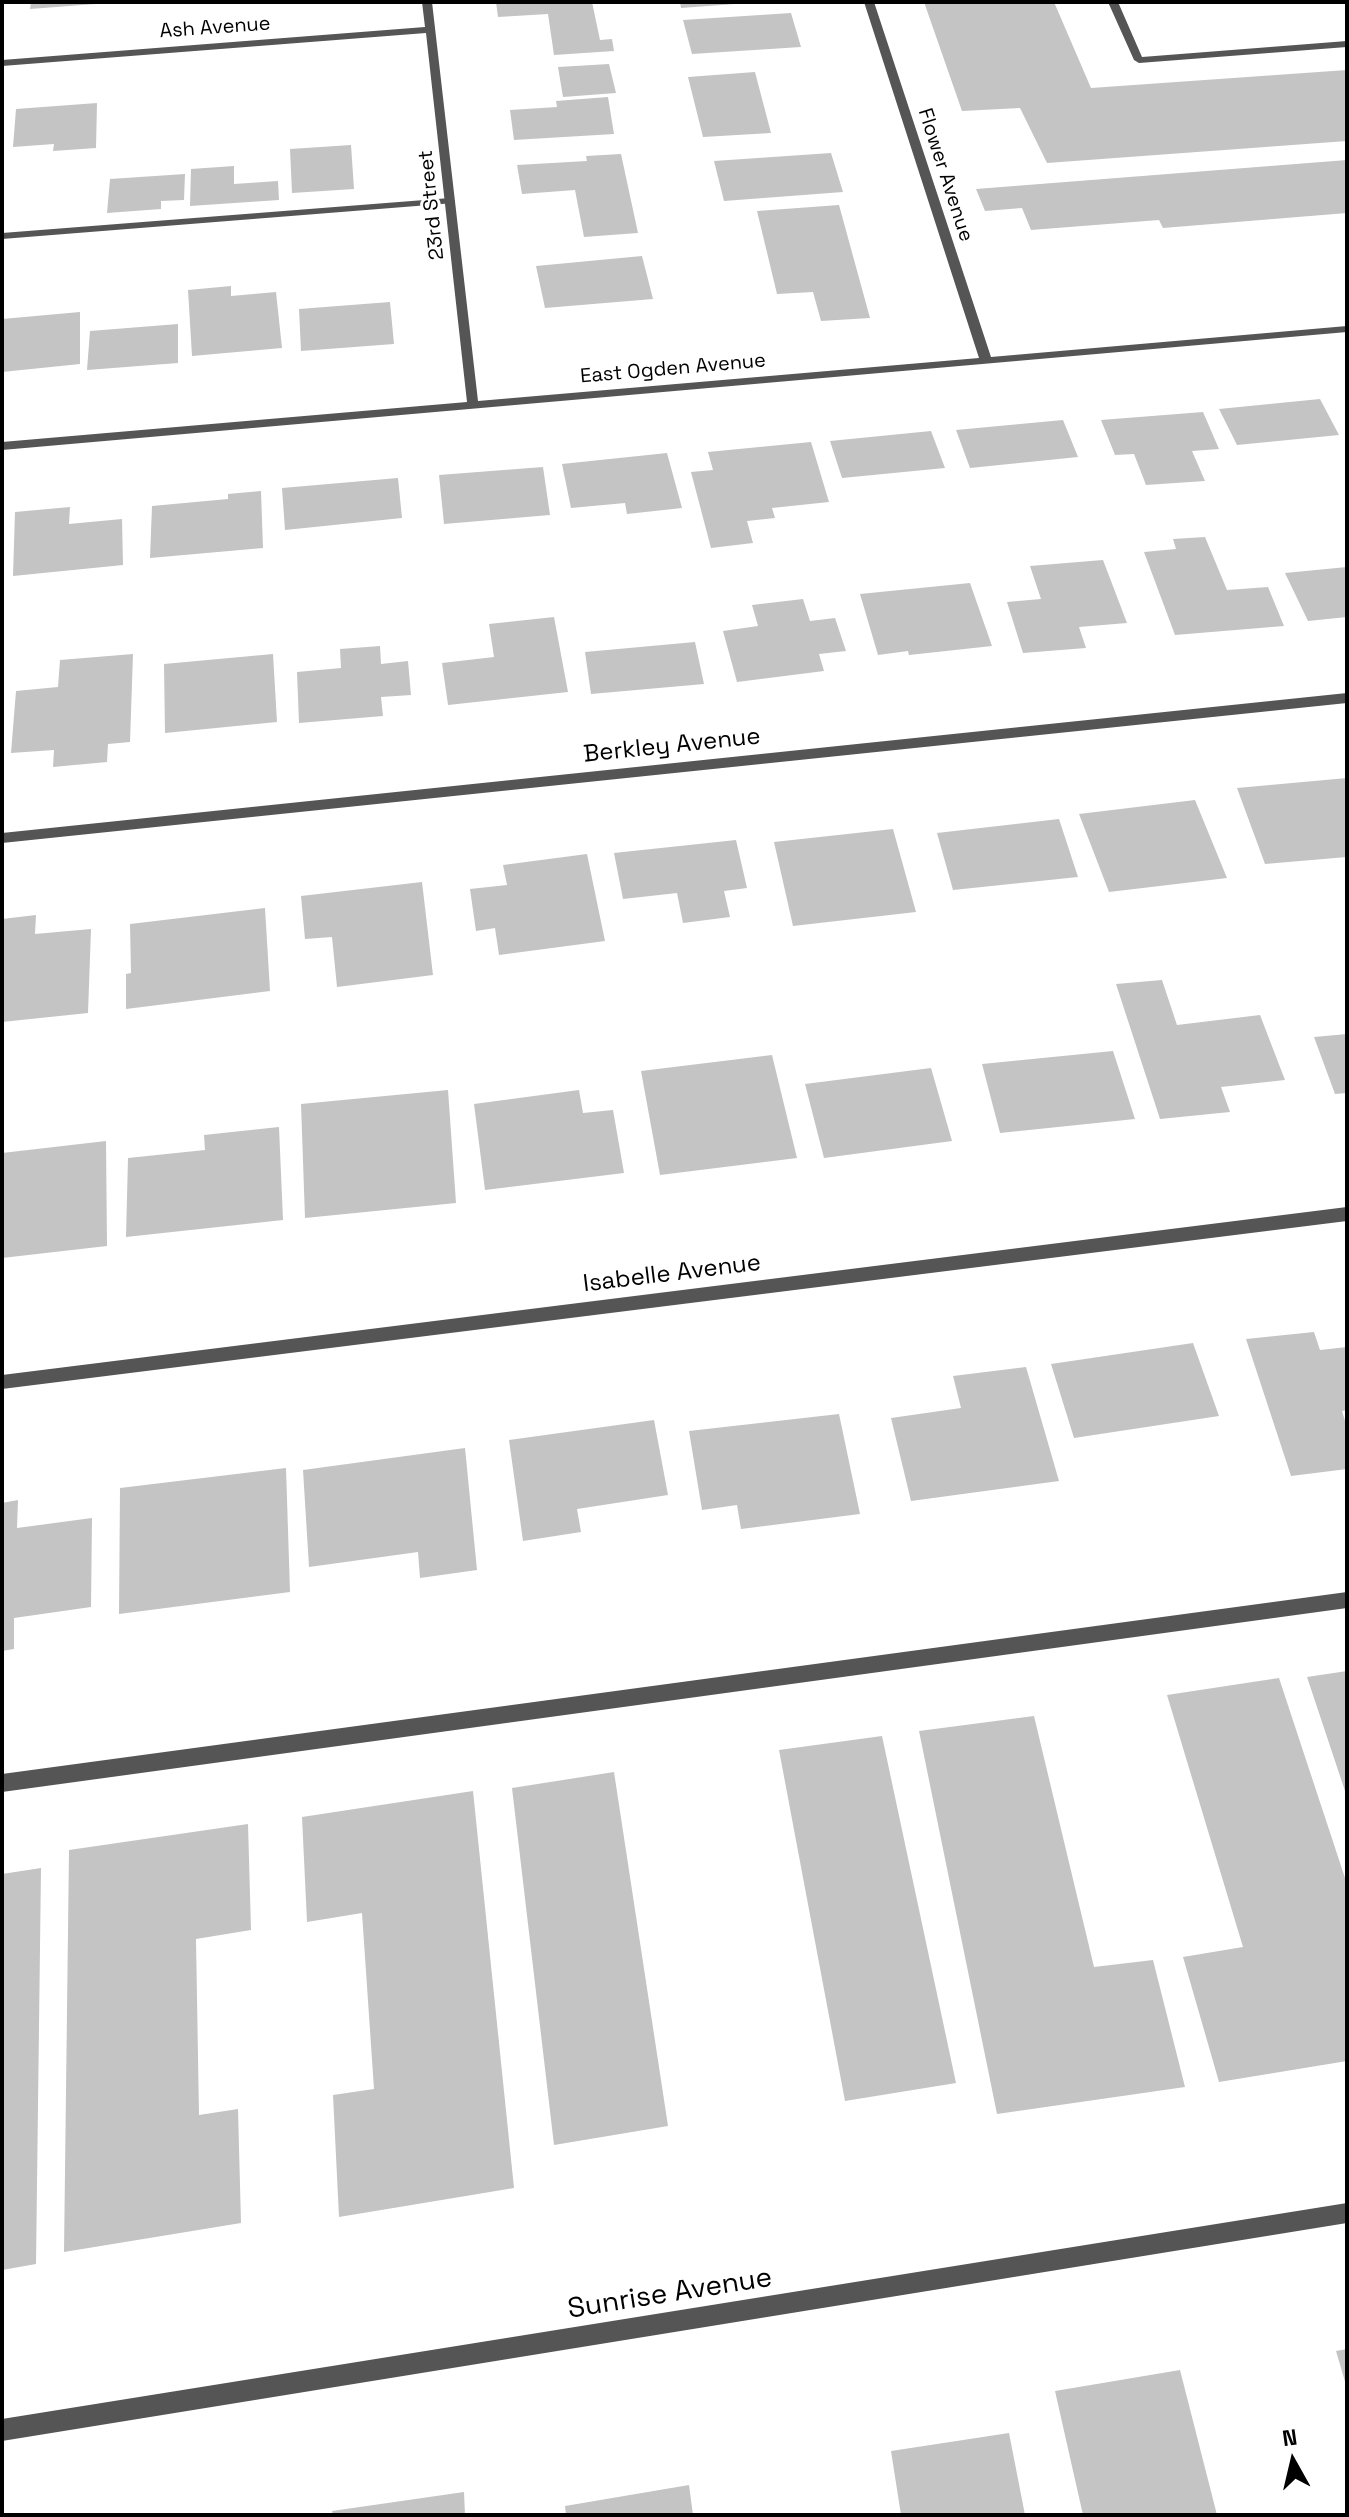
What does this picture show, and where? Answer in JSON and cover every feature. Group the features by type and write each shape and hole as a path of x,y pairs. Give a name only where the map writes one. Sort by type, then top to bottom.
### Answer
{"street":[{"name":"23rd Street","path":"427,2 473,404"},
{"name":"Flower Avenue","path":"869,2 986,360"},
{"path":"1113,2 1139,60 1347,44"},
{"name":"Ash Avenue","path":"2,63 430,30"},
{"path":"2,236 450,201"},
{"name":"East Ogden Avenue","path":"2,446 1347,329"},
{"name":"Berkley Avenue","path":"2,838 1347,698"},
{"name":"Isabelle Avenue","path":"2,1382 1347,1214"},
{"path":"2,1783 1347,1600"},
{"name":"Sunrise Avenue","path":"2,2430 1347,2213"}],"building":[{"path":"31,2 95,2 95,4 30,9"},
{"path":"496,2 592,2 600,40 612,39 614,51 554,55 548,14 498,17"},
{"path":"680,2 735,2 735,4 681,8"},
{"path":"924,2 1054,2 1091,88 1347,70 1347,141 1047,163 1020,108 962,111"},
{"path":"791,13 801,47 692,54 683,20"},
{"path":"609,64 616,93 563,97 558,67"},
{"path":"755,72 771,133 703,137 688,77"},
{"path":"608,97 614,134 514,140 510,110 557,107 556,101"},
{"path":"97,103 96,148 53,151 54,144 13,147 16,109"},
{"path":"351,145 354,189 292,193 290,149"},
{"path":"831,153 843,192 724,201 714,161"},
{"path":"621,154 638,233 584,237 575,190 522,194 517,165 587,161 586,156"},
{"path":"1347,160 1347,213 1163,228 1159,220 1031,230 1022,208 985,211 976,189"},
{"path":"234,166 234,184 278,181 279,200 190,206 191,169"},
{"path":"185,174 184,200 161,201 161,209 107,213 110,179"},
{"path":"839,205 870,318 821,321 813,292 777,294 757,211"},
{"path":"642,256 653,299 545,308 536,266"},
{"path":"231,286 231,296 276,292 282,348 192,356 188,290"},
{"path":"390,302 394,344 301,351 299,309"},
{"path":"80,312 80,364 2,372 2,319"},
{"path":"178,324 178,363 87,370 90,331"},
{"path":"1320,399 1339,435 1237,445 1219,409"},
{"path":"1203,412 1219,449 1192,451 1205,481 1146,485 1134,454 1115,455 1101,420"},
{"path":"1063,420 1078,457 970,468 956,430"},
{"path":"931,431 945,468 842,478 830,441"},
{"path":"811,442 829,502 772,508 775,518 747,521 753,543 711,548 691,472 713,470 708,452"},
{"path":"667,453 682,508 627,514 625,503 571,508 562,464"},
{"path":"543,467 550,515 444,524 439,475"},
{"path":"398,478 402,518 285,530 282,488"},
{"path":"261,491 263,548 150,558 152,506 228,499 228,494"},
{"path":"70,507 69,524 122,519 123,565 13,576 15,512"},
{"path":"1205,537 1227,590 1268,587 1284,626 1175,635 1144,552 1176,549 1173,539"},
{"path":"1103,560 1127,623 1079,627 1086,648 1023,653 1007,602 1041,599 1030,566"},
{"path":"1347,567 1347,617 1308,621 1285,573"},
{"path":"970,583 992,646 909,655 908,651 878,655 860,594"},
{"path":"803,599 810,621 835,618 846,651 819,654 824,671 737,682 723,631 758,626 752,605"},
{"path":"554,617 568,692 448,705 442,663 494,657 489,624"},
{"path":"695,642 704,684 591,694 585,652"},
{"path":"380,646 381,664 408,661 411,695 381,697 383,716 299,723 297,672 341,668 340,649"},
{"path":"133,654 130,742 108,744 107,762 53,767 54,750 11,753 16,691 58,687 60,660"},
{"path":"273,654 277,722 165,733 164,664"},
{"path":"1347,778 1347,857 1265,864 1237,788"},
{"path":"1195,800 1227,878 1109,892 1079,814"},
{"path":"1059,819 1078,877 953,890 937,833"},
{"path":"893,829 916,912 793,926 774,842"},
{"path":"736,840 747,888 724,891 730,917 683,923 677,893 623,899 614,853"},
{"path":"587,854 605,941 499,955 495,928 476,931 470,889 507,885 503,865"},
{"path":"422,882 433,975 337,987 332,937 305,939 301,896"},
{"path":"265,908 270,991 126,1009 126,974 131,973 130,924"},
{"path":"36,915 35,934 91,929 88,1013 2,1022 2,919"},
{"path":"1162,980 1177,1025 1260,1015 1285,1080 1221,1087 1230,1112 1160,1119 1116,984"},
{"path":"1347,1034 1347,1093 1335,1094 1314,1037"},
{"path":"1113,1051 1135,1119 1000,1133 982,1064"},
{"path":"772,1055 797,1158 660,1175 641,1071"},
{"path":"931,1068 952,1141 824,1158 805,1084"},
{"path":"448,1090 456,1203 305,1218 301,1104"},
{"path":"579,1090 583,1113 613,1110 624,1173 485,1190 474,1104"},
{"path":"279,1127 283,1220 126,1237 128,1158 205,1150 204,1135"},
{"path":"106,1141 107,1246 2,1258 2,1153"},
{"path":"1314,1332 1320,1350 1347,1347 1347,1410 1342,1411 1347,1427 1347,1469 1291,1476 1246,1339"},
{"path":"1193,1343 1219,1416 1074,1438 1051,1364"},
{"path":"1026,1367 1059,1481 911,1501 891,1418 961,1408 953,1376"},
{"path":"839,1414 860,1514 741,1529 737,1505 702,1510 689,1431"},
{"path":"654,1420 668,1495 577,1509 581,1532 523,1541 509,1440"},
{"path":"465,1448 477,1570 420,1578 418,1552 309,1567 303,1470"},
{"path":"286,1468 290,1592 119,1614 120,1488"},
{"path":"18,1500 17,1528 92,1518 91,1607 14,1618 14,1649 2,1651 2,1503"},
{"path":"1347,1671 1347,1794 1346,1794 1307,1677"},
{"path":"1279,1678 1347,1884 1347,2061 1219,2082 1183,1957 1243,1947 1167,1695"},
{"path":"1034,1716 1094,1967 1153,1960 1185,2087 997,2114 919,1731"},
{"path":"882,1736 956,2083 845,2101 779,1750"},
{"path":"614,1772 668,2126 554,2145 512,1788"},
{"path":"473,1791 514,2188 339,2217 333,2095 374,2089 362,1913 307,1922 302,1817"},
{"path":"248,1824 251,1930 196,1939 199,2115 238,2109 241,2223 64,2252 69,1850"},
{"path":"41,1868 36,2264 2,2270 2,1874"},
{"path":"1347,2349 1347,2385 1346,2385 1336,2351"},
{"path":"1180,2370 1217,2515 1083,2515 1055,2391"},
{"path":"1009,2433 1025,2515 901,2515 891,2451"},
{"path":"689,2485 693,2515 566,2515 565,2506"},
{"path":"464,2492 465,2515 333,2515 332,2511"}]}
